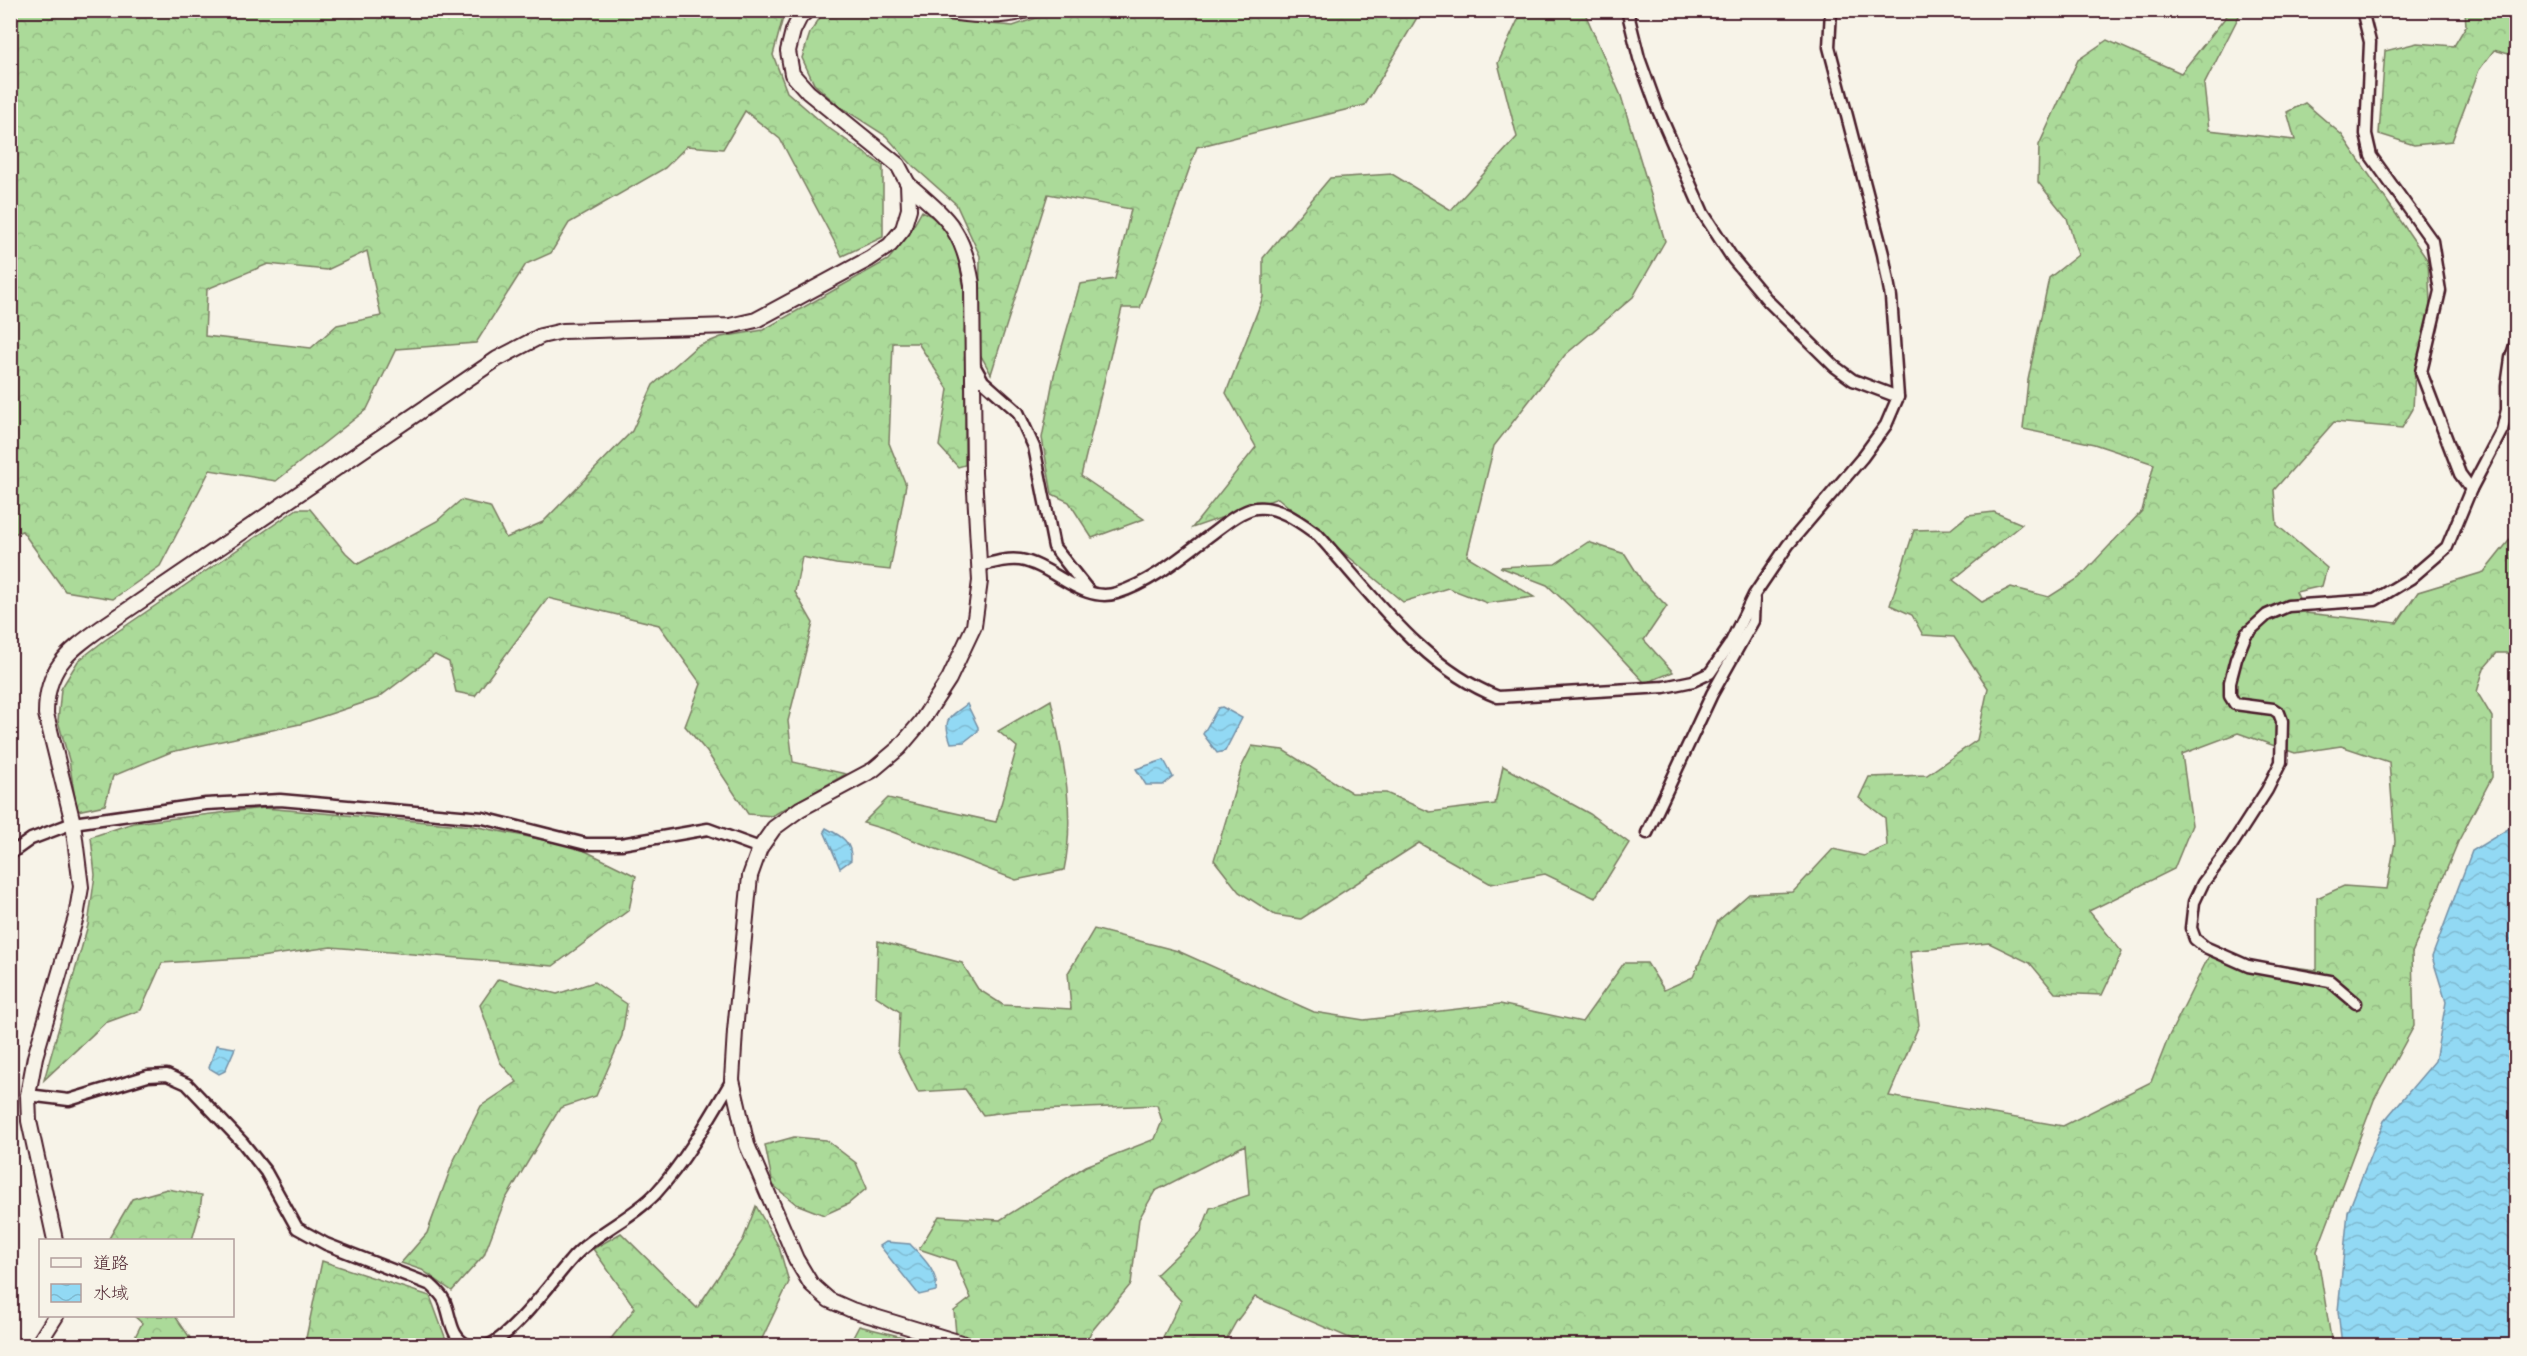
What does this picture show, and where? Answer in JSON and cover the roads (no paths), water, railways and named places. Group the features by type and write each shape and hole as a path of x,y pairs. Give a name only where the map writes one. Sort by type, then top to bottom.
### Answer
{"street":[{"path":"808,10 800,17 793,31 788,51 792,74 808,92 898,165 908,184 938,210 957,231 968,256 972,284 975,473 980,581 974,626 949,679 921,722 898,748 873,770 800,809 774,828 760,848 750,876 732,1080 747,1145 796,1259 811,1284 829,1299 852,1310 971,1346"},
{"path":"934,10 983,16 1017,14 1027,10"},
{"path":"1627,10 1639,58 1657,108 1703,213 1733,259 1769,302 1834,366 1853,380 1898,397"},
{"path":"979,566 1006,560 1020,560 1036,565 1091,594 1113,595 1151,578 1234,517 1256,508 1276,511 1300,522 1318,535 1418,645 1443,668 1477,689 1498,698 1664,687 1693,681 1710,673 1730,644 1754,595 1788,545 1862,458 1886,425 1898,397 1892,297 1829,47 1831,10"},
{"path":"2362,10 2370,42 2366,134 2371,156 2432,241 2440,291 2421,372 2460,474 2471,489"},
{"path":"55,1239 29,1121 28,1095 35,1057 76,917 81,887 73,823 46,714 46,697 57,667 76,646 497,359 542,336 563,331 730,326 756,320 869,259 890,245 903,229 909,209 908,184"},
{"path":"2356,1003 2330,981 2248,966 2216,952 2195,939 2191,928 2194,902 2203,883 2231,846 2267,790 2281,762 2282,721 2278,713 2273,709 2235,704 2230,696 2230,682 2246,633 2267,615 2288,606 2375,600 2411,578 2447,547 2471,489 2502,430 2511,358 2517,342"},
{"path":"974,364 983,381 1018,412 1034,447 1054,547 1091,594"},
{"path":"1647,833 1712,694 1754,621 1754,595"},
{"path":"10,854 32,838 73,823 206,804 280,800 483,818 586,844 621,844 708,828 760,848"},
{"path":"28,1095 69,1100 148,1076 167,1075 187,1084 243,1143 266,1172 297,1228 326,1244 393,1268 431,1285 443,1298 453,1331 459,1341 469,1346"},
{"path":"484,1346 492,1345 518,1321 550,1287 572,1258 655,1194 702,1131 732,1080"},
{"path":"37,1346 55,1317"}],"water":[{"path":"967,704 978,731 964,742 951,743 947,728 948,720"},
{"path":"1222,707 1242,718 1225,751 1217,753 1203,734 1218,708"},
{"path":"1164,760 1173,777 1163,785 1146,785 1136,769"},
{"path":"2516,824 2516,1346 2342,1345 2338,1311 2348,1212 2384,1121 2435,1061 2446,1002 2432,957 2472,851"},
{"path":"826,828 841,837 850,848 851,860 840,868 824,831"},
{"path":"216,1045 235,1048 225,1071 219,1074 209,1068"},
{"path":"886,1242 910,1244 932,1271 936,1291 919,1295 880,1246"}]}
